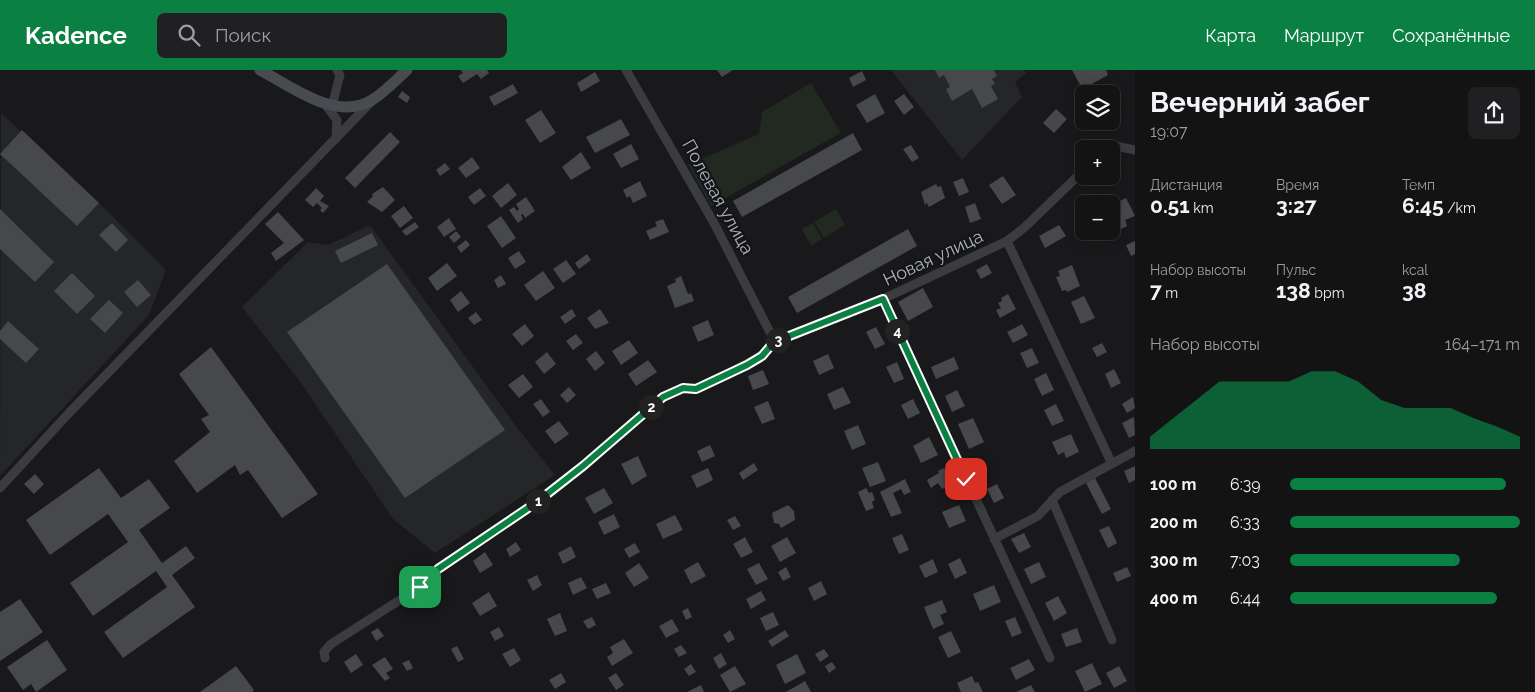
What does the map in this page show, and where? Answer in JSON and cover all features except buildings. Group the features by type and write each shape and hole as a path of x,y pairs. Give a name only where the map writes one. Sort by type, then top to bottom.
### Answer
{"main road":[{"path":"260,70 328,105 356,108 373,100 408,70"}],"street":[{"path":"336,139 337,120 328,105 340,75 337,70"},
{"name":"Полевая улица","path":"626,70 714,223 774,342"},
{"path":"0,488 68,414 373,100"},
{"path":"1120,147 1135,150"},
{"name":"Новая улица","path":"774,342 883,299 1007,241 1026,226 1075,179"},
{"path":"1007,241 1112,464"},
{"path":"883,299 1050,658"},
{"path":"325,658 324,652 331,644 420,587 438,569 537,502 583,466 663,397 683,388 696,389 741,368 762,356 774,342"},
{"path":"994,538 1038,516 1060,492 1135,451"},
{"path":"1052,500 1112,640"}],"shaded area":[{"path":"891,70 1024,70 1026,73 1015,82 1022,97 962,160"},
{"path":"811,83 841,133 711,206 688,165 759,134 762,112"},
{"path":"1,113 99,203 166,270 149,315 0,476"},
{"path":"836,209 845,225 824,238 814,222"},
{"path":"813,223 822,239 811,246 802,229"},
{"path":"370,225 515,425 555,475 435,553 393,519 301,383 242,307 308,242 328,245"}],"route":[{"path":"420,587 438,569 537,502 671,392 683,388 696,389 762,356 774,342 883,299 966,479"}]}
